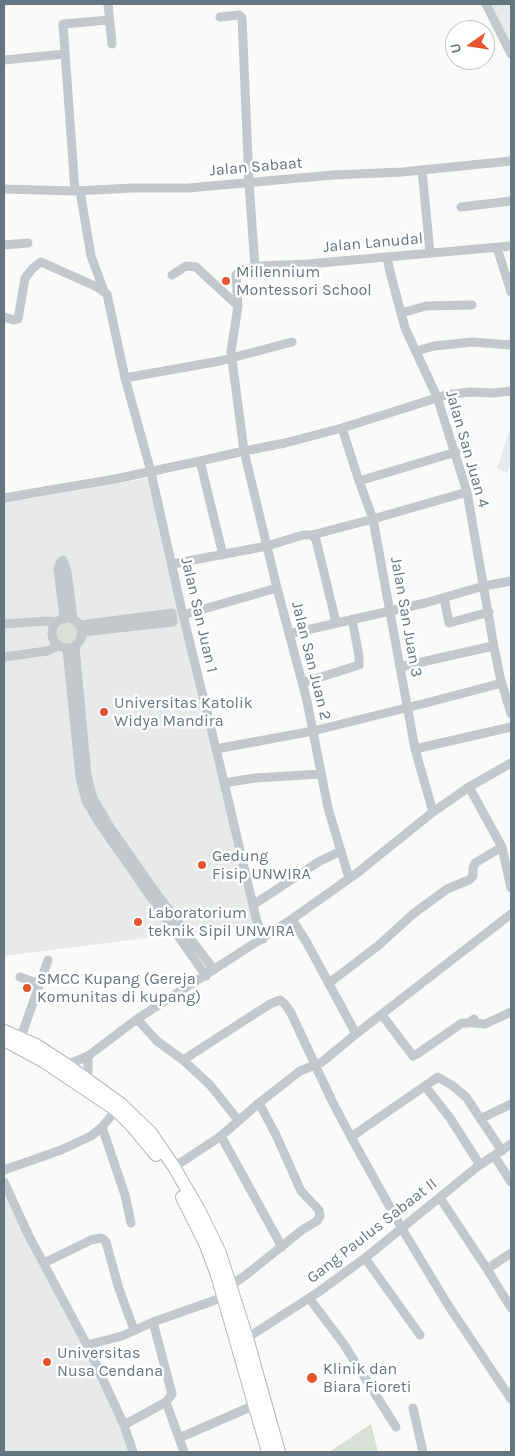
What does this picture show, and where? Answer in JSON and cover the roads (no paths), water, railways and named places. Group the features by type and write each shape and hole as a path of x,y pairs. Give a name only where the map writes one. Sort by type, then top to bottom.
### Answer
{"highway":[{"path":"4,1030 67,1065 121,1104 151,1133 174,1167 210,1232 231,1284 247,1338 255,1406 268,1452"},
{"path":"4,1040 43,1061 116,1110 144,1139 169,1176 205,1243 279,1452"}],"street":[{"path":"108,4 112,44"},
{"path":"486,4 511,54"},
{"path":"220,17 239,15 242,18 249,183 256,267"},
{"name":"Jalan San Juan 1","path":"109,20 63,24 77,191 91,256 109,300 125,378 151,472 183,615 253,905 263,939"},
{"path":"4,60 65,54"},
{"name":"Jalan Sabaat","path":"4,189 77,191 188,188 422,170 511,161"},
{"path":"422,170 430,254"},
{"path":"460,207 511,201"},
{"path":"4,245 28,243"},
{"name":"Jalan Lanudal","path":"238,273 240,270 256,267 511,246"},
{"path":"497,248 511,292"},
{"name":"Jalan San Juan 4","path":"387,257 405,328 438,397 468,492 494,646 511,714"},
{"path":"4,318 18,319 26,278 33,268 41,262 104,291"},
{"path":"172,275 186,266 196,267 238,306"},
{"name":"Jalan San Juan 2","path":"238,273 236,279 238,306 231,350 244,451 302,683 328,808 350,878"},
{"path":"401,313 426,306 472,305"},
{"path":"125,378 232,358 292,342"},
{"path":"417,351 434,346 472,342 511,345"},
{"path":"4,498 151,472 244,451 285,444 438,397 464,392 511,391"},
{"name":"Jalan San Juan 3","path":"342,428 373,519 407,708 433,812"},
{"path":"359,481 456,452"},
{"path":"200,462 223,555"},
{"path":"172,564 267,546 468,492"},
{"path":"312,535 316,540 336,622"},
{"path":"4,657 67,647 82,638 71,623 58,569 63,560 67,571 71,623"},
{"path":"289,634 511,581"},
{"path":"183,615 277,588"},
{"path":"444,598 449,623 489,612"},
{"path":"4,624 46,621 119,625 173,622 172,612 119,625"},
{"path":"302,683 359,665 352,619"},
{"path":"71,623 53,628 52,636 67,647 76,697 80,777 86,801 99,823 210,973"},
{"path":"401,669 404,666 494,646"},
{"path":"216,749 313,731 502,683"},
{"path":"416,749 511,727"},
{"path":"67,1065 88,1056 137,1018 292,920 350,878 433,812 469,787 511,763"},
{"path":"224,783 255,778 321,774"},
{"path":"469,787 502,847 511,888"},
{"path":"329,983 379,945 413,914 447,889 469,880 473,876 475,863 502,847"},
{"path":"253,905 320,861 341,851"},
{"path":"174,1167 220,1136 300,1071 316,1065 511,914"},
{"path":"292,920 302,934 356,1034"},
{"path":"21,1038 48,960"},
{"path":"20,978 40,984"},
{"path":"183,1060 270,1004 280,1000 285,1004 332,1101 401,1227 467,1336 511,1399"},
{"path":"382,1015 412,1056 462,1023 474,1019 474,1023 482,1025 511,1012"},
{"path":"137,1018 157,1041 183,1060 210,1085 238,1120"},
{"path":"88,1056 88,1079"},
{"path":"351,1137 434,1078 442,1078 466,1097 482,1118 511,1182"},
{"path":"425,1086 450,1118 480,1166"},
{"path":"231,1284 246,1275 320,1218 320,1212 302,1191 259,1103"},
{"path":"482,1118 511,1104"},
{"path":"4,1170 78,1143 102,1127 116,1110"},
{"path":"102,1127 125,1195 131,1223"},
{"path":"220,1136 282,1247"},
{"name":"Gang Paulus Sabaat II","path":"247,1338 309,1298 365,1258 401,1227 511,1144"},
{"path":"4,1182 29,1236 87,1345 124,1425 133,1452"},
{"path":"440,1198 511,1308"},
{"path":"44,1263 91,1240 103,1239 106,1242 119,1290 134,1330"},
{"path":"487,1269 511,1253"},
{"path":"365,1258 420,1335"},
{"path":"87,1345 122,1336 153,1322 224,1296"},
{"path":"309,1298 342,1343 396,1427"},
{"path":"124,1425 166,1402 171,1396 172,1392 153,1322"},
{"path":"166,1402 184,1452"},
{"path":"179,1438 255,1406"},
{"path":"413,1408 423,1452"}],"place":[{"name":"Millennium Montessori School","path":"226,281"},
{"name":"Universitas Katolik Widya Mandira","path":"104,712"},
{"name":"Gedung Fisip UNWIRA","path":"202,865"},
{"name":"Laboratorium teknik Sipil UNWIRA","path":"138,922"},
{"name":"SMCC Kupang (Gereja Komunitas di kupang)","path":"27,988"},
{"name":"Universitas Nusa Cendana","path":"47,1362"},
{"name":"Klinik dan Biara Fioreti","path":"312,1378"}]}
